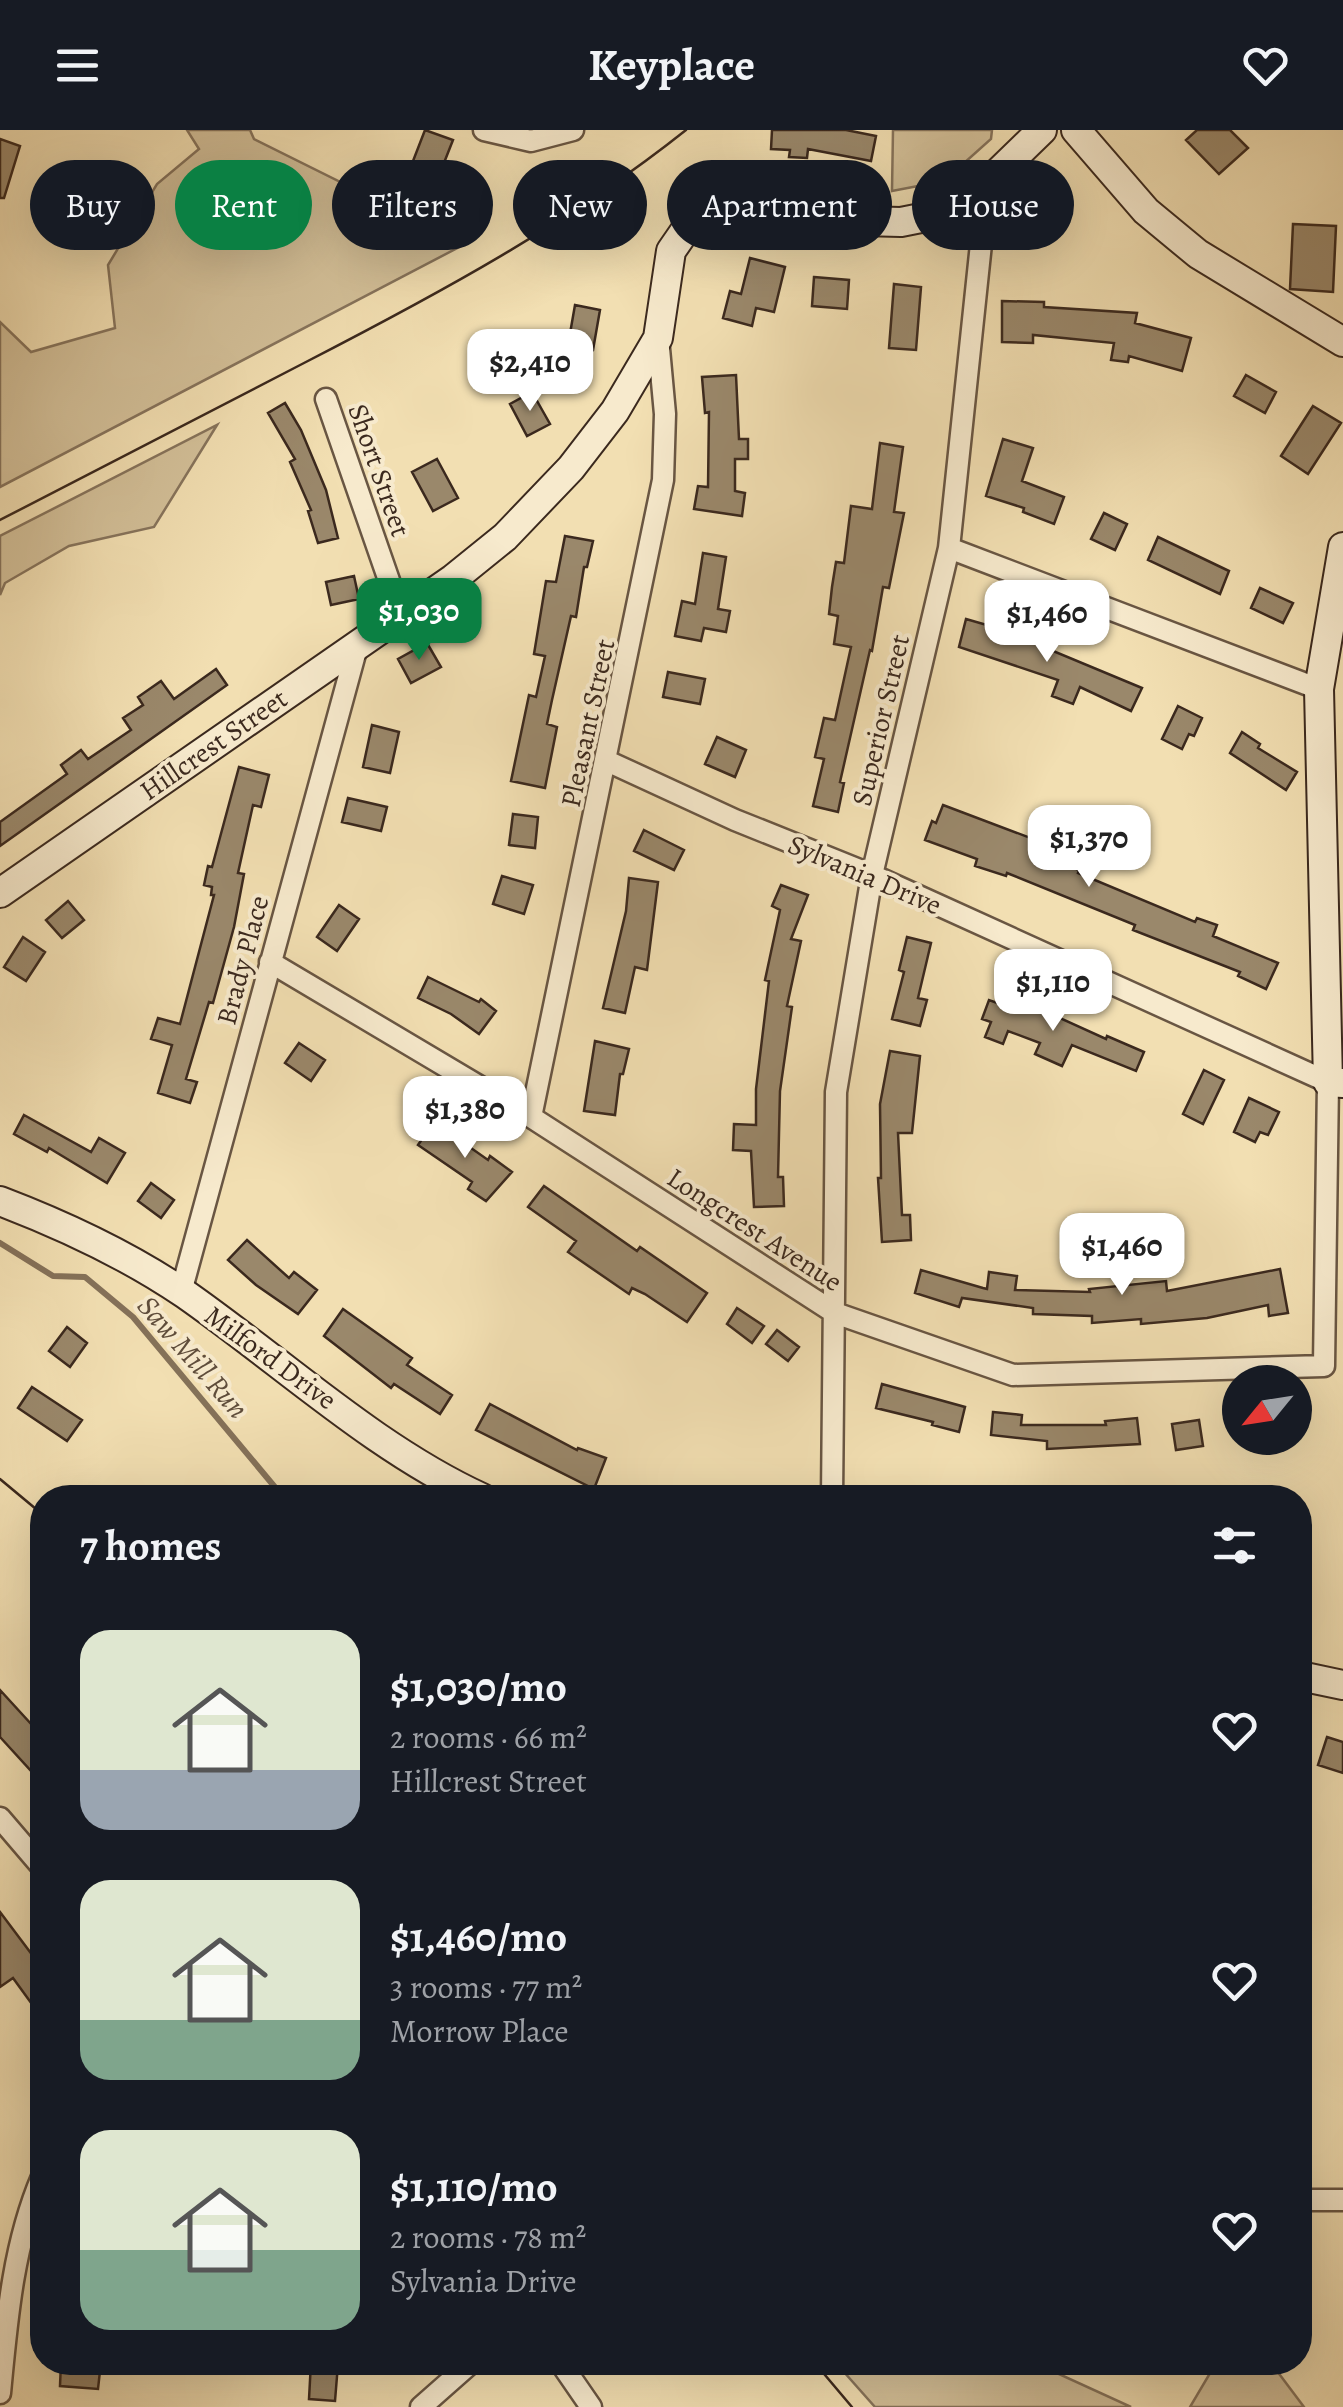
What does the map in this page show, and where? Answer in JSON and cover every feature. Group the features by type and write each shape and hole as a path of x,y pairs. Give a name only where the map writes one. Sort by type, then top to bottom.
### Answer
{"street":[{"path":"484,130 531,141 573,130"},
{"path":"1011,160 1042,130"},
{"path":"1090,135 1146,212 1198,254 1343,342"},
{"name":"Hillcrest Street","path":"0,892 454,579 505,537 571,468 614,411 658,338 672,252 691,222 716,206 751,194 862,221 912,220"},
{"name":"Superior Street","path":"832,1485 836,1092 872,874 949,548 979,250"},
{"name":"Pleasant Street","path":"531,1116 664,480 666,414 658,338"},
{"name":"Short Street","path":"326,400 401,614"},
{"path":"949,548 1319,688"},
{"path":"1336,1082 1319,688 1343,548"},
{"name":"Brady Place","path":"181,1292 358,643"},
{"name":"Sylvania Drive","path":"607,761 735,820 872,874 1336,1082"},
{"name":"Longcrest Avenue","path":"270,962 531,1116 835,1313 1013,1376 1324,1366 1336,1082"},
{"name":"Milford Drive","path":"0,1200 106,1249 181,1292 397,1450 459,1485"},
{"path":"1312,1679 1343,1686"},
{"path":"0,1818 30,1853"},
{"path":"1312,2200 1343,2200"},
{"path":"0,2393 15,2264 30,2206"},
{"path":"421,2407 457,2375"},
{"path":"569,2375 591,2407"}],"shaded area":[{"path":"187,130 250,130 254,139 296,160 186,160 199,149"},
{"path":"893,130 992,130 991,139 968,160 912,160 912,187 892,191"},
{"path":"312,168 332,178 332,250 454,250 0,487 0,322 31,352 115,328 108,265 117,250 155,250 157,184 175,169 175,250 312,250"},
{"path":"217,425 154,527 69,546 5,583 0,595 0,536"},
{"path":"847,2375 1061,2375 1131,2407 875,2407"},
{"path":"1209,2375 1280,2375 1304,2407 1190,2407"}],"building":[{"path":"425,130 453,140 445,160 413,160"},
{"path":"772,130 846,130 876,136 871,160 808,149 807,158 789,157 790,150 771,149"},
{"path":"1197,130 1230,130 1248,148 1219,174 1186,140"},
{"path":"0,139 20,146 4,198 0,198"},
{"path":"1293,224 1336,226 1333,292 1290,289"},
{"path":"750,258 785,267 774,312 756,308 752,326 723,318 730,291 741,294"},
{"path":"814,277 849,280 847,309 812,306"},
{"path":"894,284 921,287 916,350 889,348"},
{"path":"1002,301 1137,313 1135,323 1191,338 1182,371 1129,356 1128,362 1111,360 1114,343 1033,335 1033,343 1002,342"},
{"path":"575,305 600,310 593,350 568,345"},
{"path":"736,375 739,439 748,439 748,459 735,459 735,491 745,493 742,516 694,509 698,486 708,487 709,412 705,413 702,377"},
{"path":"1246,375 1276,392 1265,413 1234,396"},
{"path":"532,392 550,424 527,436 510,404"},
{"path":"285,403 326,490 338,538 318,543 308,511 311,510 290,462 295,459 268,413"},
{"path":"1313,406 1341,423 1308,474 1281,456"},
{"path":"1003,439 1033,448 1022,481 1064,497 1054,524 1023,512 1024,508 986,496"},
{"path":"880,443 903,447 894,512 904,513 889,588 883,587 872,651 840,782 844,783 838,812 813,806 824,759 815,757 824,718 835,720 851,647 834,644 838,616 829,614 832,587 836,562 844,563 851,506 872,509"},
{"path":"437,459 458,498 433,511 412,472"},
{"path":"1104,513 1127,524 1115,550 1091,539"},
{"path":"565,536 593,541 584,567 576,617 571,616 547,724 557,727 545,788 511,781 529,695 536,697 545,656 534,654 546,581 556,582"},
{"path":"1158,537 1229,571 1220,594 1148,560"},
{"path":"703,553 726,557 718,609 730,611 726,632 704,628 701,641 675,636 682,601 695,604"},
{"path":"354,576 359,599 331,605 326,582"},
{"path":"1260,588 1293,603 1283,623 1251,608"},
{"path":"966,619 1042,641 1041,646 1142,688 1131,711 1080,687 1073,704 1052,696 1058,680 959,647"},
{"path":"427,643 441,667 411,683 398,659"},
{"path":"216,669 227,685 0,846 0,822 67,774 61,765 81,750 88,759 131,730 123,718 143,705 138,697 161,681 174,699"},
{"path":"668,672 705,679 700,704 663,697"},
{"path":"1178,706 1202,718 1194,736 1189,734 1182,749 1162,739"},
{"path":"372,725 399,732 390,773 363,767"},
{"path":"1242,732 1260,744 1258,748 1297,772 1286,790 1230,753"},
{"path":"717,737 746,750 735,777 705,764"},
{"path":"239,767 269,775 261,807 253,805 238,873 244,874 234,927 186,1079 197,1082 190,1103 158,1093 172,1045 151,1039 158,1018 180,1024 214,895 212,887 204,885 208,866 212,867"},
{"path":"348,798 387,807 381,831 342,822"},
{"path":"943,805 1057,848 1052,860 1079,870 1078,873 1195,922 1197,918 1217,925 1213,936 1278,963 1266,989 1238,976 1240,972 1133,930 1135,925 1007,873 1006,876 975,866 977,859 925,840"},
{"path":"513,814 538,817 535,848 509,845"},
{"path":"644,830 684,850 674,870 634,851"},
{"path":"502,876 533,885 524,914 493,904"},
{"path":"629,878 658,882 647,970 635,967 625,1013 603,1008 626,911"},
{"path":"781,885 808,895 791,939 801,941 787,1006 792,1007 780,1091 778,1177 783,1177 784,1206 754,1207 751,1151 733,1150 734,1124 756,1125 756,1089 769,981 765,980 780,910 772,906"},
{"path":"68,901 84,920 62,938 46,920"},
{"path":"339,905 359,919 337,951 317,937"},
{"path":"23,937 45,952 26,981 4,967"},
{"path":"907,937 931,943 918,998 927,1000 920,1026 892,1019 904,972 899,970"},
{"path":"428,977 479,1002 481,999 496,1011 479,1034 418,998"},
{"path":"1005,993 1144,1052 1136,1071 1072,1045 1062,1066 1035,1054 1040,1043 1008,1031 1003,1044 985,1037 991,1022 982,1019 989,1000 1000,1004"},
{"path":"595,1041 629,1049 620,1074 615,1115 584,1111"},
{"path":"299,1043 325,1060 311,1081 285,1063"},
{"path":"890,1051 920,1056 912,1133 898,1133 902,1215 910,1215 911,1240 882,1242 878,1178 880,1104"},
{"path":"1204,1070 1224,1080 1203,1124 1183,1114"},
{"path":"1249,1098 1279,1112 1268,1135 1260,1132 1255,1142 1234,1132"},
{"path":"24,1115 91,1152 99,1138 125,1153 107,1183 49,1148 47,1152 14,1134"},
{"path":"434,1122 512,1172 486,1201 468,1189 472,1182 418,1145"},
{"path":"151,1183 174,1200 161,1218 138,1201"},
{"path":"544,1186 637,1251 640,1247 707,1293 687,1322 645,1294 632,1288 629,1294 568,1252 576,1241 528,1207"},
{"path":"247,1240 289,1278 294,1272 317,1290 298,1314 228,1260"},
{"path":"1280,1269 1288,1313 1269,1316 1268,1305 1207,1318 1141,1324 1141,1319 1092,1323 1092,1316 1033,1314 1033,1308 962,1298 959,1307 915,1293 921,1270 987,1289 989,1272 1017,1276 1015,1290 1090,1292 1089,1289 1166,1281 1167,1291"},
{"path":"737,1308 764,1326 752,1343 727,1324"},
{"path":"343,1309 412,1358 407,1365 452,1395 440,1414 394,1384 391,1388 324,1336"},
{"path":"67,1327 87,1343 70,1367 49,1351"},
{"path":"777,1330 799,1347 788,1361 766,1344"},
{"path":"882,1384 965,1407 959,1432 876,1408"},
{"path":"32,1387 82,1420 67,1441 18,1408"},
{"path":"490,1404 577,1450 606,1458 596,1485 586,1485 476,1430"},
{"path":"993,1412 1022,1415 1021,1425 1106,1425 1105,1421 1137,1418 1140,1444 1047,1449 1047,1441 991,1435"},
{"path":"1199,1420 1203,1446 1176,1450 1172,1424"},
{"path":"0,1690 30,1723 30,1770 0,1737"},
{"path":"1327,1737 1343,1742 1343,1773 1318,1765"},
{"path":"0,1912 30,1952 30,2001 13,1978 0,1987"},
{"path":"60,2375 100,2375 98,2389 60,2386"},
{"path":"310,2375 337,2375 335,2401 309,2399"}],"waterway":[{"name":"Saw Mill Run","path":"0,1243 53,1276 85,1277 133,1317 273,1485"}],"tram line":[{"path":"0,520 453,284 549,227 686,130"},
{"path":"0,1479 30,1504"},
{"path":"825,2375 852,2407"}]}
